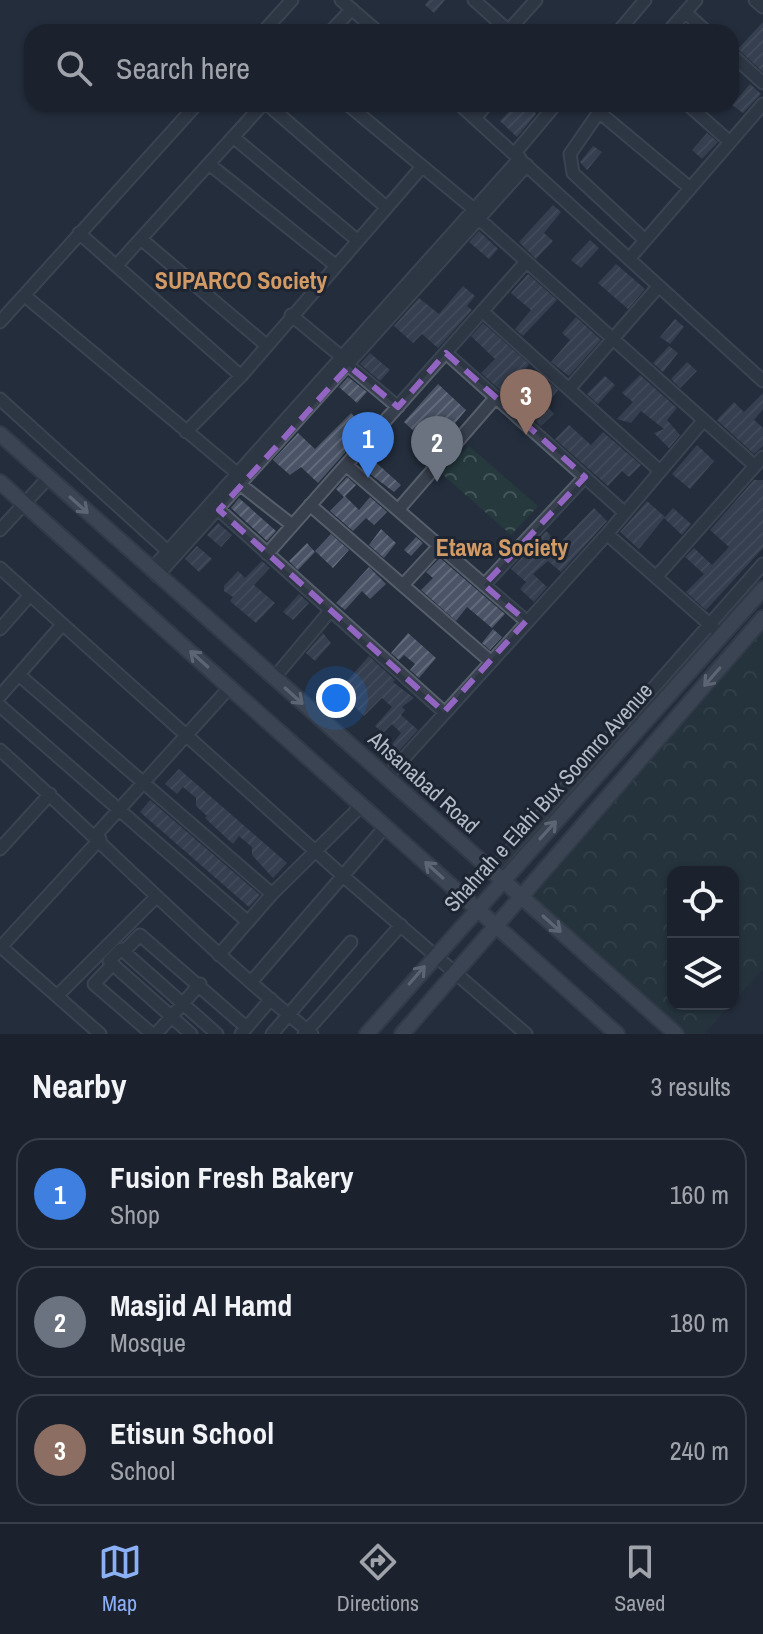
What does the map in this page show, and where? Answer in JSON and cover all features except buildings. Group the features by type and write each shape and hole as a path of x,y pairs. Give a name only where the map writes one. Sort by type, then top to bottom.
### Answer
{"main road":[{"name":"Ahsanabad Road","path":"0,434 676,1034"},
{"path":"0,482 617,1034"},
{"name":"Shahrah e Elahi Bux Soomro Avenue","path":"367,1034 477,909 497,876 724,636 763,589"},
{"name":"Shahrah e Elahi Bux Soomro Avenue","path":"402,1034 763,618"}],"street":[{"path":"270,24 292,0"},
{"path":"341,0 369,24"},
{"path":"474,0 501,24"},
{"path":"515,24 536,0"},
{"path":"625,24 645,0"},
{"path":"675,24 696,0"},
{"path":"755,0 763,7"},
{"path":"338,24 352,9"},
{"path":"685,12 698,24"},
{"path":"739,61 763,83"},
{"path":"629,259 763,104"},
{"path":"0,322 190,112"},
{"path":"117,265 257,112"},
{"path":"274,112 386,207"},
{"path":"356,112 477,214 525,263 703,421 759,461 656,577"},
{"path":"468,112 763,381"},
{"path":"475,118 480,112"},
{"path":"154,573 477,214 521,159 551,112"},
{"path":"600,112 570,154 573,173 645,240"},
{"path":"607,112 690,188"},
{"path":"696,112 730,142"},
{"path":"233,137 357,240"},
{"path":"209,164 335,265"},
{"path":"186,432 241,376 421,168"},
{"path":"79,233 241,376"},
{"path":"141,239 266,345"},
{"path":"267,554 525,263"},
{"path":"569,389 658,287"},
{"path":"25,296 292,525"},
{"path":"482,311 660,471"},
{"path":"291,315 398,407"},
{"path":"446,353 625,513"},
{"path":"398,510 496,397"},
{"path":"0,399 172,554"},
{"path":"386,778 489,660 607,534 703,421"},
{"path":"346,465 526,621"},
{"path":"484,585 585,477"},
{"path":"0,530 48,478"},
{"path":"172,554 219,510 240,480"},
{"path":"310,505 489,660"},
{"path":"219,510 444,712"},
{"path":"607,534 724,636"},
{"path":"403,585 439,546"},
{"path":"497,876 763,564"},
{"path":"0,568 343,876 457,971 526,1034"},
{"path":"0,629 30,595"},
{"path":"274,678 330,611"},
{"path":"0,696 62,625"},
{"path":"19,675 272,894"},
{"path":"100,1034 0,947 98,837 118,808 230,687"},
{"path":"0,706 248,922"},
{"path":"1,754 98,837 155,898 308,1033 401,925"},
{"path":"0,849 50,794"},
{"path":"219,955 272,894 362,805"},
{"path":"252,981 385,827"},
{"path":"57,996 155,898"},
{"path":"191,1034 109,961 140,935 200,984 243,1031 271,999"},
{"path":"272,1034 351,942"},
{"path":"125,950 217,1034"},
{"path":"112,965 94,984 154,1034 200,984"}],"highlighted area":[{"path":"446,353 585,477 484,585 526,621 444,712 219,510 349,366 398,407"}],"green space":[{"path":"469,446 538,506 511,535 441,473"},
{"path":"763,622 763,969 739,995 739,866 667,866 667,1010 726,1010 704,1034 680,1034 523,897"}],"place":[{"name":"Etisun School","path":"526,435"},
{"name":"Fusion Fresh Bakery","path":"368,478"},
{"name":"Masjid Al Hamd","path":"437,482"}],"district":[{"name":"SUPARCO Society","path":"241,280"},
{"name":"Etawa Society","path":"502,547"}]}
